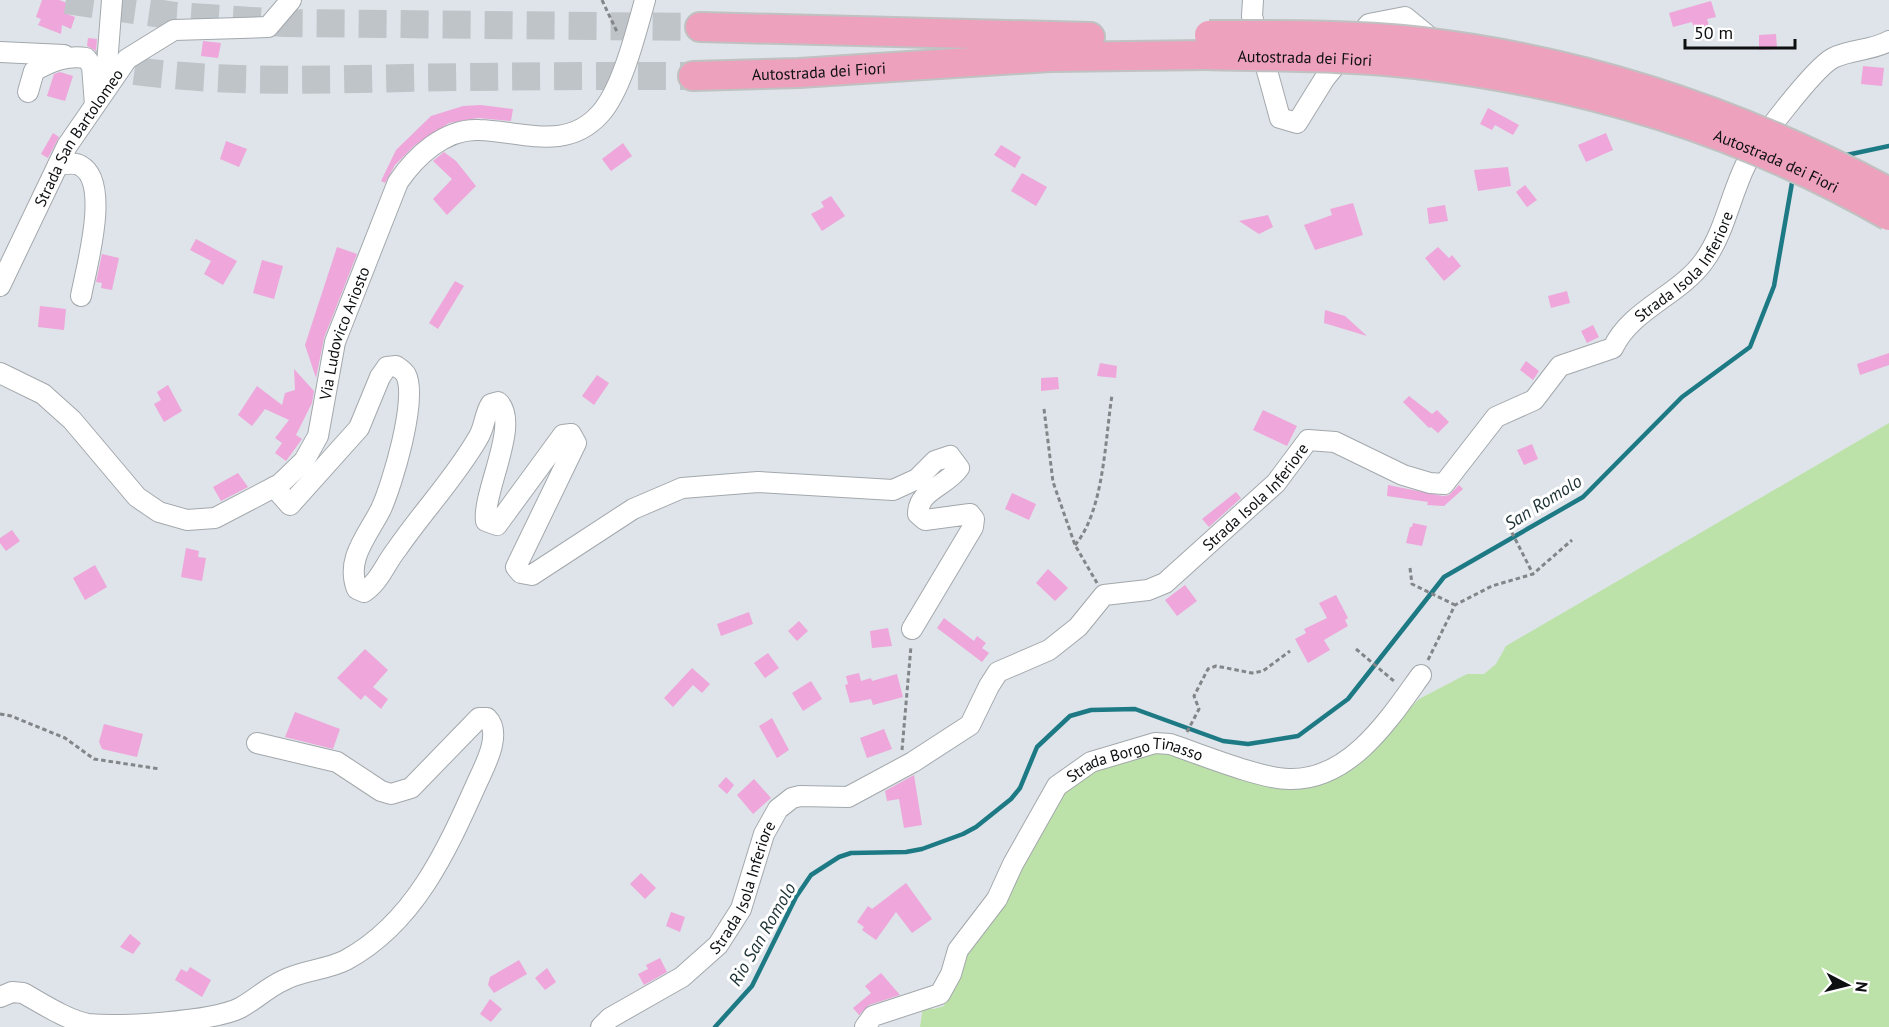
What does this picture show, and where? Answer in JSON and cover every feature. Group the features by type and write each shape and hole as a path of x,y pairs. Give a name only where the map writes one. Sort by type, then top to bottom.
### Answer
{"highway":[{"name":"Autostrada dei Fiori","path":"700,27 849,29 1208,45 1414,63 1489,74 1574,91 1662,115 1732,141 1813,177 1889,216"},
{"name":"Autostrada dei Fiori","path":"693,76 799,73 1344,37 1421,42 1507,55 1596,74 1677,98 1746,123 1818,154 1889,192"}],"street":[{"path":"100,98 112,0"},
{"name":"Strada San Bartolomeo","path":"0,286 58,165 127,59 174,30 268,27 291,0"},
{"name":"Via Ludovico Ariosto","path":"0,373 43,394 72,420 137,496 159,512 187,520 215,518 274,487 304,461 318,436 335,342 398,182 412,161 454,134 477,129 537,138 561,137 584,127 601,114 629,56 645,0"},
{"path":"1253,0 1252,16 1280,118 1297,123 1325,78 1369,24 1405,17 1478,76 1506,91 1624,115 1710,142 1746,163 1807,81 1831,59 1848,52 1867,51 1889,41"},
{"path":"0,52 86,58 92,66 100,98"},
{"path":"28,92 34,71 46,64 72,56"},
{"name":"Strada Isola Inferiore","path":"601,1027 610,1018 682,977 718,945 741,909 764,834 778,809 792,798 800,796 848,797 901,768 970,725 988,686 998,672 1049,650 1078,627 1104,595 1148,590 1165,583 1276,483 1308,440 1335,442 1403,475 1430,483 1444,484 1496,417 1534,400 1560,366 1612,348 1620,333 1684,282 1704,261 1724,225 1746,163"},
{"path":"58,165 79,165 89,172 95,189 94,220 81,296"},
{"path":"274,487 290,506 359,428 380,377 387,367 396,366 405,373 409,386 408,413 398,462 381,508 361,542 353,563 352,577 357,589 364,592 375,585 396,550 445,487 480,435 484,414 491,404 498,402 504,408 506,419 494,484 484,510 486,520 490,524 497,525 512,509 563,435 571,434 576,443 531,538 518,558 516,567 521,573 532,575 633,509 682,488 758,482 893,490 917,479 935,461 950,456 959,468 952,480 929,492 918,505 918,514 925,520 970,514 974,519 973,527 912,629"},
{"name":"Strada Borgo Tinasso","path":"865,1027 873,1016 940,994 951,974 958,950 997,899 1012,864 1057,786 1091,762 1155,743 1170,744 1288,780 1312,778 1334,769 1365,744 1421,675"},
{"path":"0,997 12,992 22,993 88,1024 153,1024 216,1017 240,1008 282,981 311,969 343,962 366,949 383,933 430,879 447,850 480,777 494,731 493,724 487,718 479,718 411,788 391,794 381,791 337,762 257,742"}],"path":[{"path":"602,0 629,56"},
{"path":"1075,545 1087,532 1095,513 1112,394"},
{"path":"1044,409 1053,482 1075,545 1104,595"},
{"path":"1505,519 1533,574"},
{"path":"1421,675 1455,605 1492,586 1533,574 1572,540"},
{"path":"1410,568 1412,584 1455,605"},
{"path":"901,768 912,629"},
{"path":"1356,649 1390,679"},
{"path":"1184,738 1199,709 1194,696 1208,669 1216,666 1252,673 1263,671 1290,651"},
{"path":"0,714 11,716 65,738 94,759 160,769"}],"green space":[{"path":"1889,423 1889,1027 920,1027 923,1007 934,1009 944,1006 955,969 1013,881 1060,793 1085,771 1155,748 1286,781 1386,733 1419,699 1467,674 1484,674 1496,664 1506,646"}],"building":[{"path":"42,0 59,0 70,4 67,14 75,17 71,29 62,25 61,34 38,25 41,19 36,17"},
{"path":"1711,1 1716,17 1707,19 1710,29 1696,33 1692,22 1673,27 1669,13"},
{"path":"1776,34 1777,49 1759,50 1759,35"},
{"path":"88,38 97,39 96,51 87,46"},
{"path":"203,41 221,43 218,58 201,56"},
{"path":"1863,66 1884,68 1882,86 1861,84"},
{"path":"60,72 73,76 65,101 47,96 54,74"},
{"path":"481,105 513,109 511,121 478,118 449,123 415,145 395,165 385,183 381,181 396,150 431,116 463,106"},
{"path":"1488,108 1519,125 1513,135 1495,125 1492,130 1480,124"},
{"path":"53,133 59,137 48,158 41,154"},
{"path":"1606,133 1613,150 1586,162 1578,145"},
{"path":"226,141 247,149 239,167 220,159"},
{"path":"623,143 632,156 611,171 602,159"},
{"path":"1001,145 1021,157 1015,168 994,155"},
{"path":"444,152 456,161 476,186 447,215 433,199 452,179 433,161"},
{"path":"1508,167 1511,186 1478,191 1474,170"},
{"path":"1022,173 1047,187 1036,206 1011,191"},
{"path":"1525,185 1537,200 1527,207 1516,192"},
{"path":"831,196 845,216 822,231 811,214 824,207 821,202"},
{"path":"1353,203 1363,235 1315,250 1304,225 1332,215 1330,209"},
{"path":"1445,205 1448,221 1429,224 1427,208"},
{"path":"1268,215 1273,227 1259,234 1239,221"},
{"path":"196,239 237,261 223,285 204,274 211,261 190,250"},
{"path":"337,247 357,254 324,338 316,378 305,345"},
{"path":"1438,247 1449,258 1452,255 1461,266 1444,281 1425,258"},
{"path":"102,254 119,258 112,290 101,288 102,283 96,282"},
{"path":"262,260 283,266 274,299 253,293"},
{"path":"455,281 464,286 438,329 429,323"},
{"path":"1567,291 1570,303 1551,308 1548,296"},
{"path":"40,306 66,309 64,330 38,327"},
{"path":"1325,310 1345,316 1367,336 1324,323"},
{"path":"1593,325 1599,337 1587,343 1581,331"},
{"path":"1889,353 1889,365 1860,375 1857,364"},
{"path":"1526,361 1539,371 1533,380 1520,370"},
{"path":"1100,363 1117,366 1116,378 1097,376"},
{"path":"294,369 314,391 312,403 296,435 302,439 286,461 275,453 282,443 275,438 289,420 265,409 252,426 238,415 257,386 282,405 285,393 295,390"},
{"path":"597,375 609,383 594,405 582,396"},
{"path":"1058,377 1059,389 1041,391 1041,378"},
{"path":"168,385 182,411 164,422 154,404 161,400 157,392"},
{"path":"1409,396 1432,414 1437,410 1449,422 1438,433 1431,427 1429,428 1403,402"},
{"path":"1263,410 1297,426 1287,446 1253,430"},
{"path":"1532,444 1538,459 1524,465 1517,450"},
{"path":"238,473 248,487 221,501 213,487"},
{"path":"1388,485 1443,496 1449,495 1459,485 1463,489 1444,506 1427,505 1428,502 1387,496"},
{"path":"1236,492 1241,498 1209,527 1202,519"},
{"path":"1012,493 1036,504 1029,520 1005,509"},
{"path":"1413,523 1427,526 1422,546 1406,543"},
{"path":"12,530 20,541 6,551 0,543 0,538"},
{"path":"186,548 199,551 198,557 206,558 202,581 181,577"},
{"path":"95,565 107,587 85,600 73,578"},
{"path":"1048,569 1068,588 1055,601 1036,583"},
{"path":"1185,585 1197,601 1177,616 1165,600"},
{"path":"1336,595 1348,618 1345,620 1348,626 1324,640 1330,650 1308,663 1295,639 1306,633 1304,629 1327,618 1319,603"},
{"path":"749,612 753,624 721,636 717,624"},
{"path":"944,618 974,641 977,636 986,643 982,648 989,653 982,662 937,628"},
{"path":"799,621 808,631 797,641 788,631"},
{"path":"888,628 892,646 872,648 870,631"},
{"path":"365,649 388,670 373,687 388,699 381,709 365,695 361,700 337,678"},
{"path":"768,653 779,668 765,678 754,663"},
{"path":"692,668 710,684 702,693 693,685 673,707 664,698"},
{"path":"859,673 861,681 871,678 872,681 897,674 903,697 873,705 871,699 850,703 845,685 848,684 846,676"},
{"path":"811,681 822,699 803,711 792,693"},
{"path":"295,712 340,729 333,749 285,737"},
{"path":"772,718 789,750 777,758 759,726"},
{"path":"104,724 143,734 137,757 102,749 99,742"},
{"path":"884,729 892,749 867,758 860,738"},
{"path":"914,775 922,825 904,828 899,799 887,801 885,791"},
{"path":"726,777 734,785 727,794 718,786"},
{"path":"754,779 771,798 753,814 737,795"},
{"path":"641,873 656,888 645,899 630,884"},
{"path":"906,883 932,919 912,933 896,912 876,940 862,930 864,927 857,922 868,906 872,909"},
{"path":"671,912 685,917 680,932 666,926"},
{"path":"130,934 141,943 133,954 120,947"},
{"path":"660,958 667,972 644,985 638,974 648,969 646,965"},
{"path":"519,960 527,974 494,993 488,985 490,977"},
{"path":"190,967 211,980 202,997 175,980 181,969 187,972"},
{"path":"547,968 556,982 545,990 535,978"},
{"path":"881,973 900,995 869,1005 859,1015 853,1008 871,993 865,986"},
{"path":"490,999 502,1009 491,1022 480,1014"}],"waterway":[{"name":"San Romolo","path":"1842,156 1889,146"},
{"name":"San Romolo","path":"715,1027 752,986 796,897 811,875 839,857 851,853 906,852 922,849 976,827 1011,799 1020,788 1037,747 1070,716 1091,710 1135,709 1223,741 1248,744 1298,736 1348,699 1444,577 1583,497 1682,397 1750,347 1774,286 1793,177"}],"tunnel":[{"path":"66,0 176,16 284,23 700,27"},
{"path":"93,64 171,75 249,79 693,76"}],"water label":[{"name":"Rio San Romolo","path":"762,934"}]}
